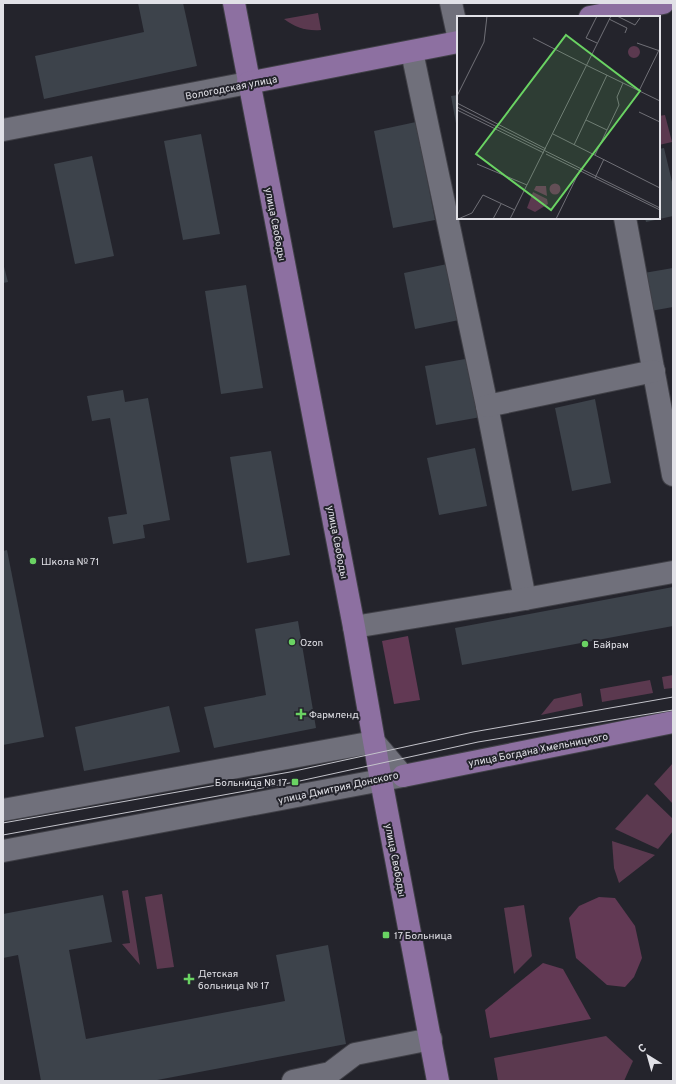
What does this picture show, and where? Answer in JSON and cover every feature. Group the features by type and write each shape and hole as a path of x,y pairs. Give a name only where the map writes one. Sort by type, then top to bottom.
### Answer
{"main road":[{"name":"улица Свободы","path":"234,3 248,83 354,628 381,781 438,1081"},
{"path":"595,16 663,3"},
{"name":"Вологодская улица","path":"248,83 457,42"},
{"name":"улица Богдана Хмельницкого","path":"403,776 673,722"}],"street":[{"path":"451,3 457,30"},
{"path":"412,52 488,406 525,600"},
{"name":"Вологодская улица","path":"3,130 248,83"},
{"path":"625,219 673,475"},
{"path":"488,406 654,371"},
{"path":"354,628 525,600 673,572"},
{"path":"3,810 374,742"},
{"name":"улица Дмитрия Донского","path":"3,851 403,776 374,742"},
{"path":"293,1081 330,1073 355,1054 431,1039"}],"shaded area":[{"path":"318,13 321,30 301,28 284,19"},
{"path":"665,115 672,142 660,145 660,116"},
{"path":"408,636 420,700 394,704 382,641"},
{"path":"673,675 673,688 664,689 662,677"},
{"path":"650,680 653,693 602,702 600,689"},
{"path":"581,693 583,706 541,715 554,699"},
{"path":"673,763 673,804 654,784"},
{"path":"647,794 673,819 673,831 658,849 615,829"},
{"path":"612,841 655,855 619,883 614,868"},
{"path":"128,890 140,965 122,944 130,943 122,891"},
{"path":"162,894 174,967 157,969 145,897"},
{"path":"599,897 615,898 635,926 642,958 634,977 625,987 607,985 576,958 569,918 579,906"},
{"path":"524,905 532,956 514,974 504,908"},
{"path":"543,963 563,969 591,1019 490,1038 485,1010"},
{"path":"606,1036 633,1061 624,1081 498,1081 494,1058"}],"building":[{"path":"138,3 183,3 197,66 44,99 35,56 144,32"},
{"path":"457,95 457,129 451,96"},
{"path":"416,122 435,220 393,228 374,131"},
{"path":"201,134 220,234 183,240 164,141"},
{"path":"664,148 673,186 673,216 660,219 660,149"},
{"path":"92,156 114,256 75,264 54,164"},
{"path":"645,219 660,219 646,222"},
{"path":"3,263 8,282 3,283"},
{"path":"452,263 464,319 415,329 404,273"},
{"path":"673,268 673,307 645,312 638,274"},
{"path":"246,285 263,388 221,394 205,291"},
{"path":"471,358 481,417 436,425 425,366"},
{"path":"123,390 125,402 148,398 170,520 143,525 145,538 113,544 108,517 127,514 110,418 92,421 87,396"},
{"path":"595,399 611,483 572,491 555,408"},
{"path":"475,448 487,506 439,515 427,458"},
{"path":"271,451 290,555 247,563 230,457"},
{"path":"7,550 44,737 3,745 3,551"},
{"path":"673,587 673,626 462,665 455,628"},
{"path":"298,621 316,728 214,748 204,707 266,695 255,629"},
{"path":"169,706 180,752 84,771 75,727"},
{"path":"103,895 112,942 69,950 86,1039 285,1001 276,955 328,945 346,1044 152,1081 41,1081 18,955 3,958 3,914"}],"tram line":[{"path":"3,823 290,772 473,732 673,697"},
{"path":"3,835 295,782 478,742 673,710"}],"place":[{"name":"Школа № 71","path":"33,561"},
{"name":"Ozon","path":"292,642"},
{"name":"Байрам","path":"585,644"},
{"name":"Фармленд","path":"301,714"},
{"name":"Больница № 17","path":"295,782"},
{"name":"17 Больница","path":"386,935"},
{"name":"Детская больница № 17","path":"189,979"}]}
